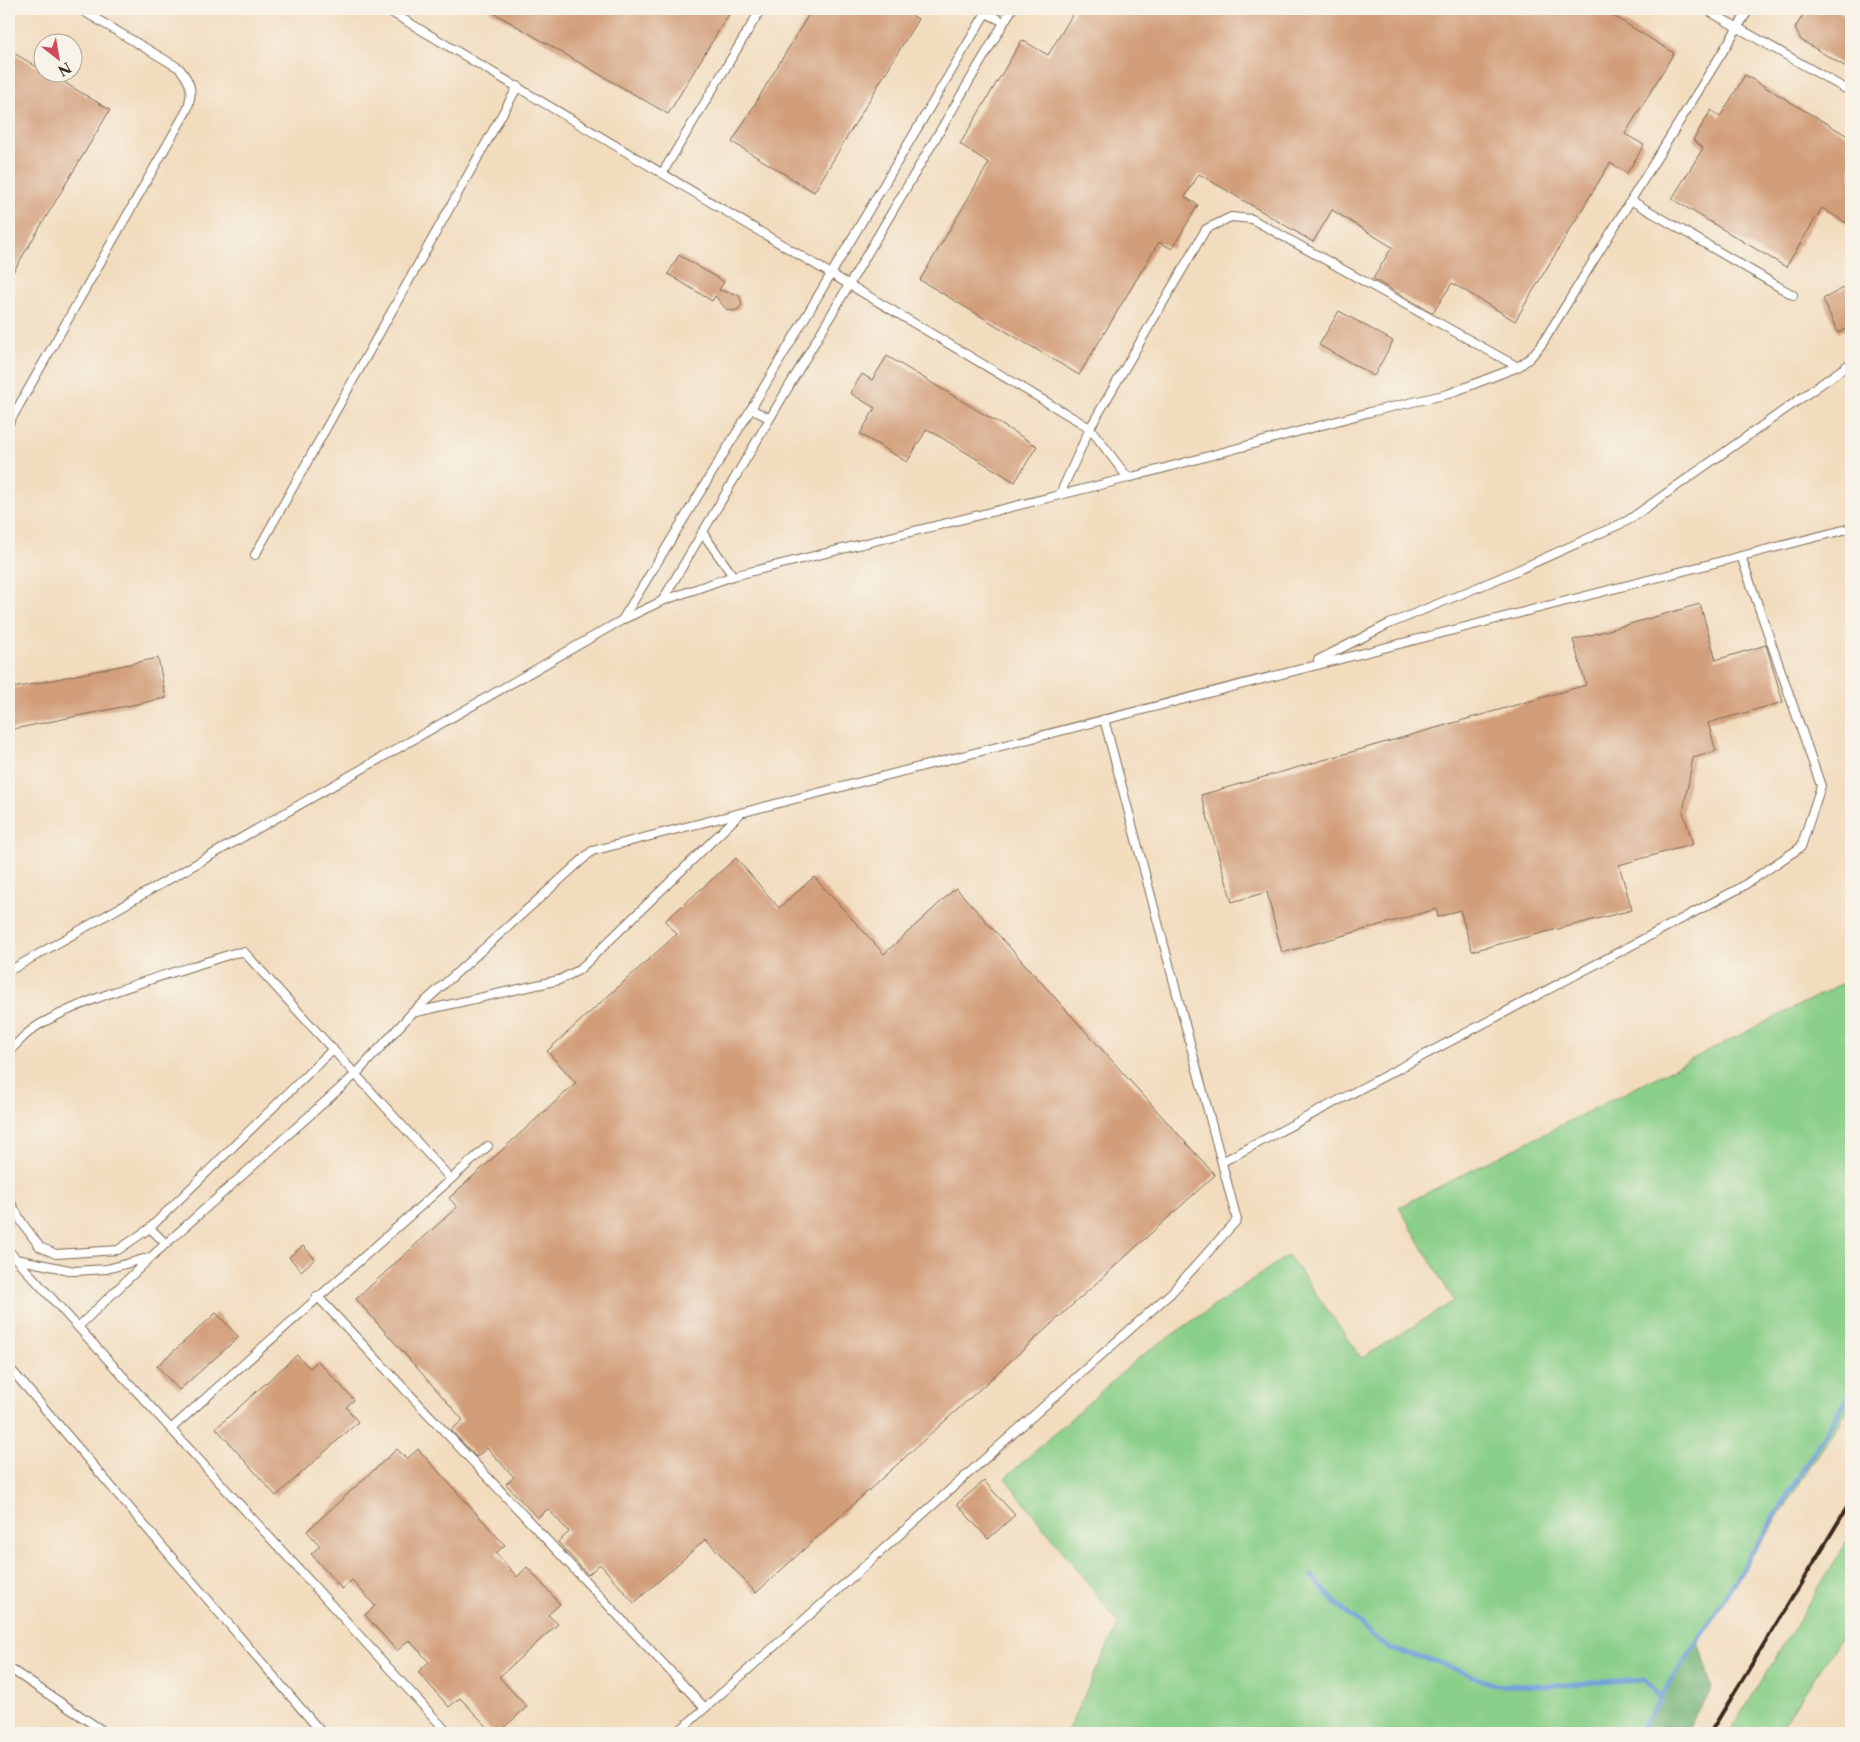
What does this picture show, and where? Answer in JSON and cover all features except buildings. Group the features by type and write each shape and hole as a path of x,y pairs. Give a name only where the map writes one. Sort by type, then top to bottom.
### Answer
{"lane":[{"path":"386,9 663,172 1090,428 1128,478"},
{"path":"663,172 761,9"},
{"path":"662,600 1012,9"},
{"path":"1705,9 1851,92"},
{"path":"9,970 622,620 662,600 733,576 1128,478 1370,412 1448,394 1518,367 1542,344 1750,9"},
{"path":"9,423 182,119 192,95 189,80 179,68 82,10"},
{"path":"622,620 832,274 987,11 1004,22"},
{"path":"255,556 518,86"},
{"path":"1632,201 1793,295"},
{"path":"1060,494 1090,428 1206,229 1231,217 1252,218 1518,367"},
{"path":"1305,667 1387,625 1500,578 1627,521 1851,363"},
{"path":"751,409 769,418"},
{"path":"79,1326 151,1256 356,1074 411,1014 592,851 1851,528"},
{"path":"702,532 733,576"},
{"path":"1222,1162 1740,888 1801,847 1821,786 1741,556"},
{"path":"678,1733 1171,1294 1237,1220 1104,719"},
{"path":"411,1014 559,980 578,970 741,813"},
{"path":"9,1052 26,1034 43,1022 107,995 244,952 450,1178"},
{"path":"9,1200 40,1247 56,1254 118,1250 150,1228 333,1049"},
{"path":"172,1428 317,1296 488,1146"},
{"path":"150,1228 166,1244"},
{"path":"9,1251 448,1733"},
{"path":"16,1259 74,1270 106,1268 151,1256"},
{"path":"317,1296 705,1708"},
{"path":"9,1367 322,1733"},
{"path":"9,1668 106,1733"}],"green space":[{"path":"1851,979 1851,1404 1638,1733 1066,1733 1119,1623 1005,1478 1137,1359 1288,1255 1362,1358 1454,1301 1399,1207"},
{"path":"1851,1534 1851,1624 1777,1733 1730,1733"},
{"path":"1698,1641 1712,1689 1685,1733 1638,1733"}],"waterway":[{"path":"1638,1733 1698,1641 1851,1392"},
{"path":"1312,1576 1337,1604 1389,1649 1433,1660 1495,1685 1548,1686 1645,1679 1659,1697"}],"railway":[{"path":"1710,1733 1851,1501"}]}
